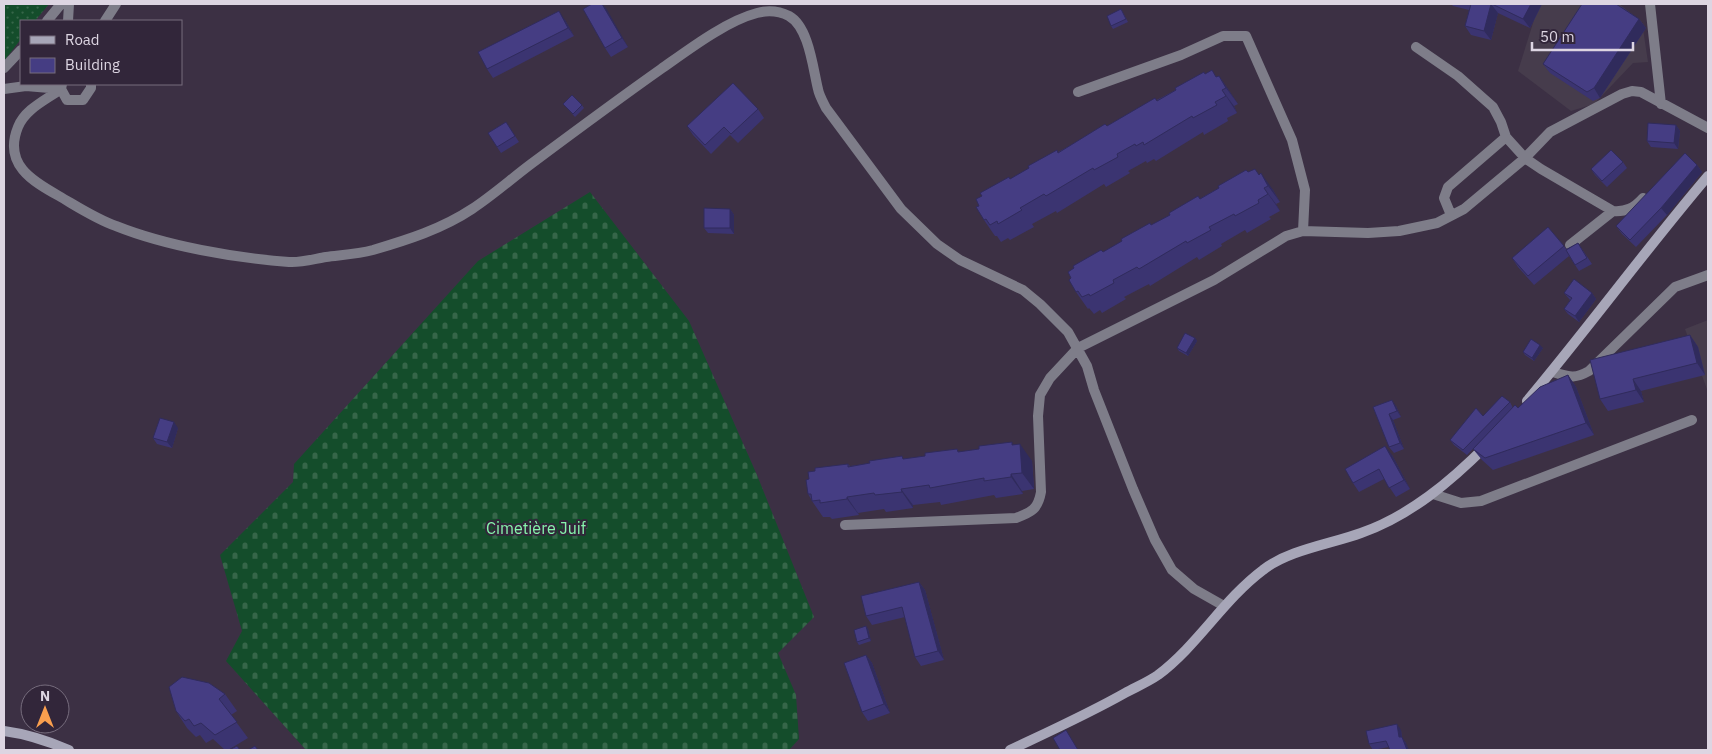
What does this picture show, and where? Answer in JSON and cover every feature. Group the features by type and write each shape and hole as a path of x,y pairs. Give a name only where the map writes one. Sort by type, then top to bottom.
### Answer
{"main road":[{"path":"1522,407 1708,176"},
{"path":"1010,750 1109,702 1158,675 1185,650 1224,606 1263,570 1288,557 1363,532 1384,523 1420,503 1474,458 1492,439"},
{"path":"4,730 30,736 69,750"}],"street":[{"path":"48,20 61,4"},
{"path":"68,20 69,4"},
{"path":"106,20 116,4"},
{"path":"1650,4 1661,104"},
{"path":"62,86 28,112 18,126 14,142 16,156 20,167 31,179 116,226 171,244 292,262 369,251 422,235 471,210 687,50 733,22 766,11 778,12 791,17 798,24 811,55 818,91 826,108 901,209 937,244 960,260 1023,290 1068,332 1087,366 1094,390 1134,489 1156,540 1172,570 1194,589 1224,606"},
{"path":"1078,92 1181,55 1223,36 1246,36 1292,140 1304,190 1303,230"},
{"path":"1416,47 1458,76 1492,107 1501,122 1506,137 1525,158 1541,169 1613,211 1624,212 1635,206 1648,194"},
{"path":"4,68 20,51"},
{"path":"62,86 67,100 83,100 91,85"},
{"path":"4,89 26,86 62,86"},
{"path":"845,525 1016,518 1028,514 1039,504 1041,492 1038,416 1040,395 1050,378 1078,348 1214,280 1286,236 1303,230 1368,233 1399,231 1437,223 1464,209 1525,158 1550,132 1622,94 1632,91 1641,92 1708,128"},
{"path":"1451,215 1444,198 1448,187 1506,137"},
{"path":"1570,245 1613,211"},
{"path":"1552,372 1572,378 1580,377 1589,371 1675,287 1708,274"},
{"path":"1433,494 1461,503 1481,501 1692,420"}],"shaded area":[{"path":"1539,4 1619,4 1642,22 1648,62 1633,63 1594,104 1571,111 1518,71"},
{"path":"1708,320 1708,392 1685,329"}],"green space":[{"path":"4,4 49,4 36,20 20,20 20,40 4,61"},
{"name":"Cimetière Juif","path":"590,192 689,321 757,475 814,617 778,653 796,695 799,739 789,750 306,750 226,661 242,631 220,555 293,482 294,464 478,261"}],"building":[{"path":"592,4 602,4 622,38 605,48 583,9"},
{"path":"1471,4 1491,4 1484,31 1465,26"},
{"path":"1492,4 1531,4 1523,19"},
{"path":"1582,4 1616,4 1639,19 1594,88 1587,92 1543,64"},
{"path":"1121,9 1126,19 1111,26 1107,16"},
{"path":"559,11 568,28 487,69 478,52"},
{"path":"1212,70 1216,77 1219,76 1226,88 1222,90 1226,96 1215,102 1217,105 1193,118 1192,116 1144,145 1143,142 1136,146 1135,144 1117,154 1118,157 1094,170 1093,168 1046,196 1044,194 1020,208 1022,210 998,224 997,221 990,225 986,219 984,220 976,207 979,206 976,199 982,196 980,193 1009,177 1010,179 1029,168 1028,166 1057,150 1058,153 1105,124 1107,126 1155,98 1157,101 1176,90 1175,88 1204,72 1205,74"},
{"path":"733,83 758,109 731,134 724,127 705,145 687,126"},
{"path":"572,95 582,105 573,114 563,104"},
{"path":"506,122 515,136 497,147 488,133"},
{"path":"1648,123 1676,125 1674,143 1647,141"},
{"path":"1611,150 1623,162 1602,181 1591,169"},
{"path":"1685,153 1697,165 1661,208 1630,240 1616,226"},
{"path":"1255,169 1259,175 1261,173 1268,186 1264,188 1268,194 1258,200 1259,203 1209,227 1211,230 1187,243 1186,241 1139,269 1137,267 1113,280 1114,283 1090,296 1089,294 1082,297 1078,291 1076,292 1069,280 1071,278 1068,272 1074,268 1073,266 1101,250 1103,252 1122,241 1121,239 1150,223 1151,225 1170,215 1169,213 1198,196 1200,199 1246,170 1248,172"},
{"path":"704,208 730,209 730,228 704,228"},
{"path":"1548,227 1564,246 1528,276 1512,258"},
{"path":"1578,243 1587,258 1575,265 1566,250"},
{"path":"1574,279 1592,293 1575,316 1564,309 1572,298 1564,293"},
{"path":"1185,333 1195,338 1186,353 1177,348"},
{"path":"1690,335 1697,363 1633,379 1636,390 1600,399 1590,360"},
{"path":"1531,339 1540,345 1532,358 1523,352"},
{"path":"1568,375 1586,423 1485,458 1473,449 1515,405 1518,408 1540,387"},
{"path":"1502,396 1510,402 1463,450 1450,440 1476,408 1483,416"},
{"path":"1392,400 1397,411 1389,414 1400,443 1389,447 1373,407"},
{"path":"160,418 174,422 167,442 153,438"},
{"path":"1012,442 1012,445 1020,444 1022,473 1011,474 1011,477 984,481 984,478 930,488 929,485 901,489 902,492 875,495 874,493 820,503 820,500 812,501 811,494 808,494 806,480 809,479 808,472 815,471 815,468 848,464 848,467 870,463 869,461 902,456 903,459 925,456 925,453 957,449 958,452 979,449 979,446"},
{"path":"1385,446 1404,480 1389,488 1379,469 1353,483 1345,469"},
{"path":"919,582 938,651 915,657 902,607 866,616 861,596"},
{"path":"866,626 869,638 857,642 854,630"},
{"path":"866,655 884,704 862,712 844,663"},
{"path":"182,677 209,683 225,694 219,699 237,722 215,735 201,723 194,726 189,719 185,721 176,711 169,687"},
{"path":"1397,724 1399,737 1402,737 1407,750 1390,750 1386,741 1369,744 1366,731"},
{"path":"1066,730 1078,750 1060,750 1053,738"},
{"path":"237,746 240,750 229,750"},
{"path":"255,746 258,750 248,750"}]}
